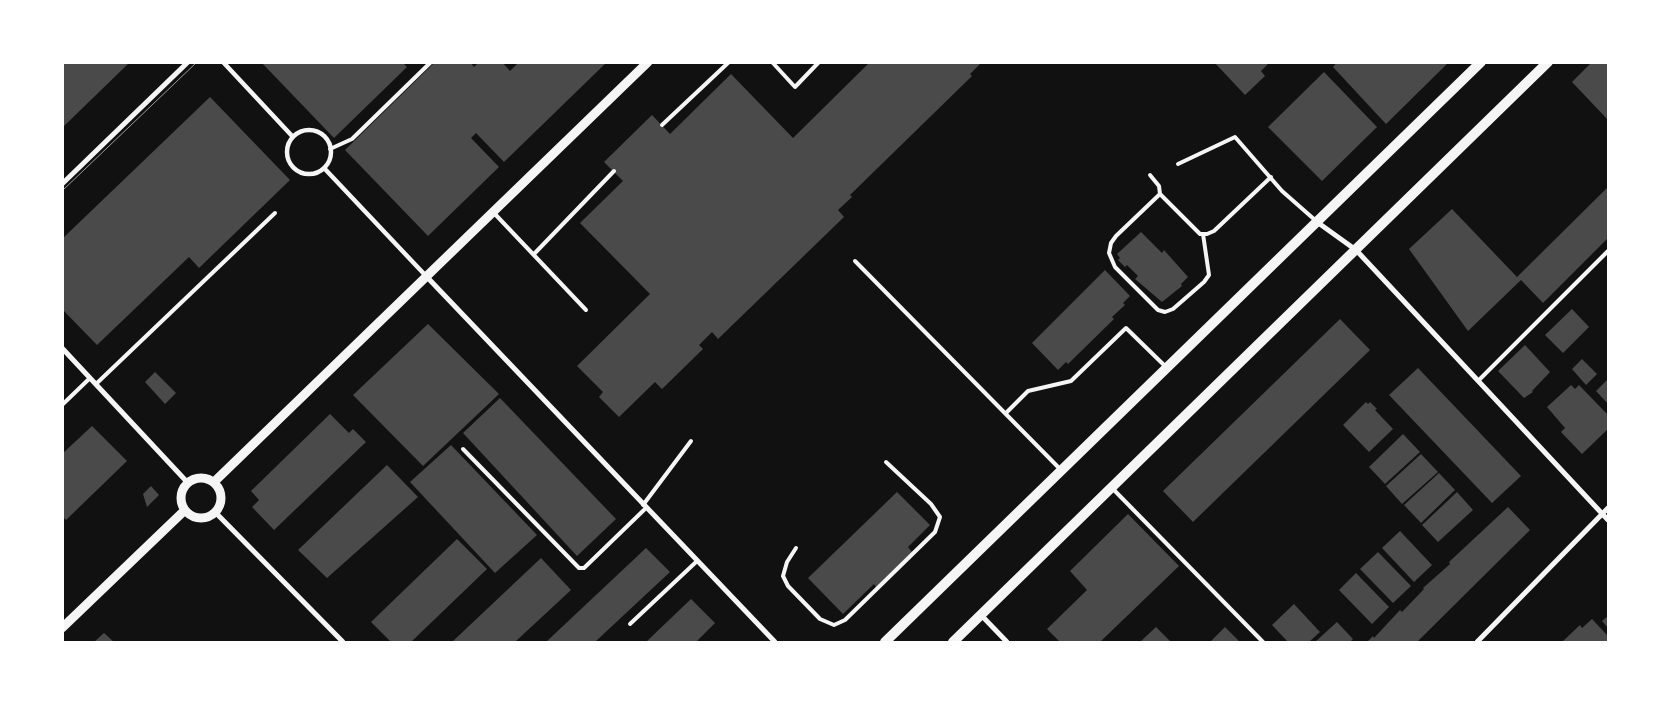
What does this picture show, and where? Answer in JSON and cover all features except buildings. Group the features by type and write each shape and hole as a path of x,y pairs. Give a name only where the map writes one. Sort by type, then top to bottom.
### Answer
{"main road":[{"path":"885,642 1481,62"},
{"path":"953,642 1548,62"}],"street":[{"path":"62,184 188,62"},
{"path":"223,62 293,137"},
{"path":"214,482 648,62"},
{"path":"308,130 316,132 328,142 330,149 328,163 324,168 308,174 293,168 287,152 293,137 308,130"},
{"path":"324,168 696,562 776,642"},
{"path":"1317,222 1356,250 1608,520"},
{"path":"62,348 188,483"},
{"path":"202,478 214,482 221,495 221,502 216,512 209,516 197,517 185,510 182,493 188,483 202,478"},
{"path":"1477,642 1608,508"},
{"path":"62,628 185,510"},
{"path":"216,512 343,642"},
{"path":"981,615 1007,642"}],"lane":[{"path":"330,149 352,139 430,62"},
{"path":"662,125 729,62"},
{"path":"772,62 795,86 819,62"},
{"path":"1178,164 1235,137 1270,177 1317,222"},
{"path":"534,254 614,172"},
{"path":"1150,175 1159,186 1160,194 1200,234 1214,231 1270,177"},
{"path":"1160,194 1116,236 1111,243 1109,253 1116,267 1158,310 1165,312 1173,309 1204,282 1208,275 1203,234"},
{"path":"493,212 586,310"},
{"path":"96,384 275,213"},
{"path":"1479,380 1608,251"},
{"path":"855,262 1062,470"},
{"path":"1006,413 1028,391 1071,381 1126,328 1167,368"},
{"path":"62,405 90,378"},
{"path":"464,449 579,568 584,568 645,506 691,441"},
{"path":"796,548 787,562 784,576 788,586 820,619 834,625 845,620 935,532 940,517 931,504 886,462"},
{"path":"1112,488 1263,642"},
{"path":"630,624 696,562"}],"tram line":[{"path":"62,191 197,62"}]}
